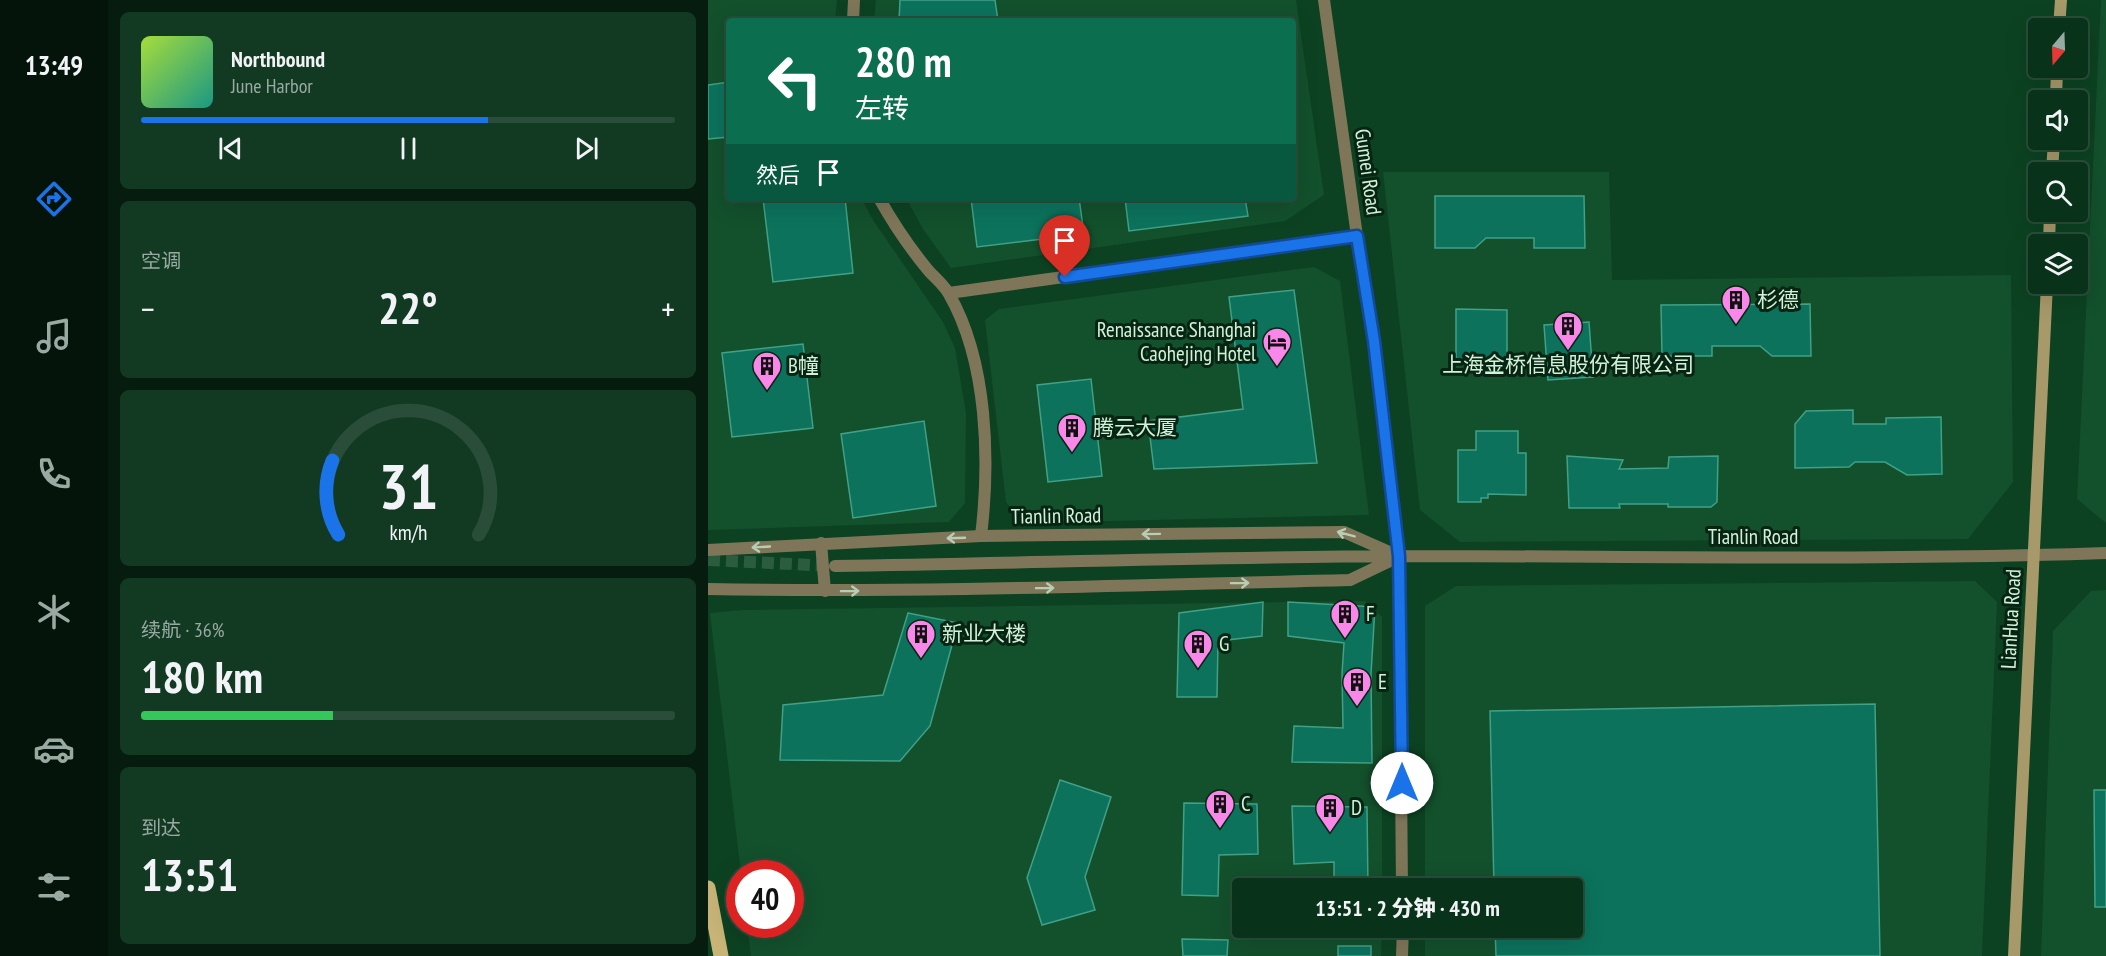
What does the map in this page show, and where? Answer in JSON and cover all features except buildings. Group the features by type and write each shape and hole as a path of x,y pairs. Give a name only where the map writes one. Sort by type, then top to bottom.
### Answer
{"main road":[{"path":"2060,18 2061,0"},
{"name":"LianHua Road","path":"2014,956 2047,294"},
{"path":"708,888 721,956"}],"street":[{"path":"853,18 854,0"},
{"name":"Gumei Road","path":"1324,0 1374,341 1399,556 1402,878"},
{"path":"881,201 893,223 949,293 968,339 983,418 986,497 981,536"},
{"path":"949,293 1357,236"},
{"name":"Tianlin Road","path":"708,549 981,536 1344,532 1399,556"},
{"path":"821,543 825,591"},
{"name":"Tianlin Road","path":"835,566 1399,556 2034,556 2106,553"},
{"name":"Tianlin Road","path":"708,589 825,591 1350,580 1399,556"},
{"path":"1402,938 1402,956"}],"shaded area":[{"path":"708,0 837,0 835,18 726,18 726,201 863,201 873,220 943,322 955,348 966,413 965,503 949,522 708,530"},
{"path":"876,0 1296,0 1324,195 1285,221 951,268 923,229 908,201 1296,201 1296,18 874,18"},
{"path":"2101,0 2106,0 2106,523 2077,499"},
{"path":"1383,172 1609,172 1612,280 2011,275 2013,482 1968,539 1460,542 1420,510"},
{"path":"1314,267 1340,281 1369,515 1022,523 1006,502 985,320 999,309"},
{"path":"1975,581 1997,602 1982,956 1425,956 1425,938 1583,938 1583,878 1425,878 1425,606 1456,586"},
{"path":"2106,590 2106,956 2041,956 2053,631 2091,591"},
{"path":"1365,601 1382,617 1382,878 1232,878 1232,938 1382,938 1381,956 751,956 749,938 804,938 804,860 739,860 710,613 742,610"}],"tunnel":[{"path":"708,560 833,566"}],"place":[{"name":"杉德","path":"1736,326"},
{"name":"上海金桥信息股份有限公司","path":"1568,352"},
{"name":"Renaissance Shanghai Caohejing Hotel","path":"1277,368"},
{"name":"B幢","path":"767,392"},
{"name":"腾云大厦","path":"1072,454"},
{"name":"F","path":"1345,640"},
{"name":"新业大楼","path":"921,660"},
{"name":"G","path":"1198,670"},
{"name":"E","path":"1357,708"},
{"name":"C","path":"1220,830"},
{"name":"D","path":"1330,834"}],"route":[{"path":"1065,277 1357,236 1374,341 1399,556 1402,783"}]}
